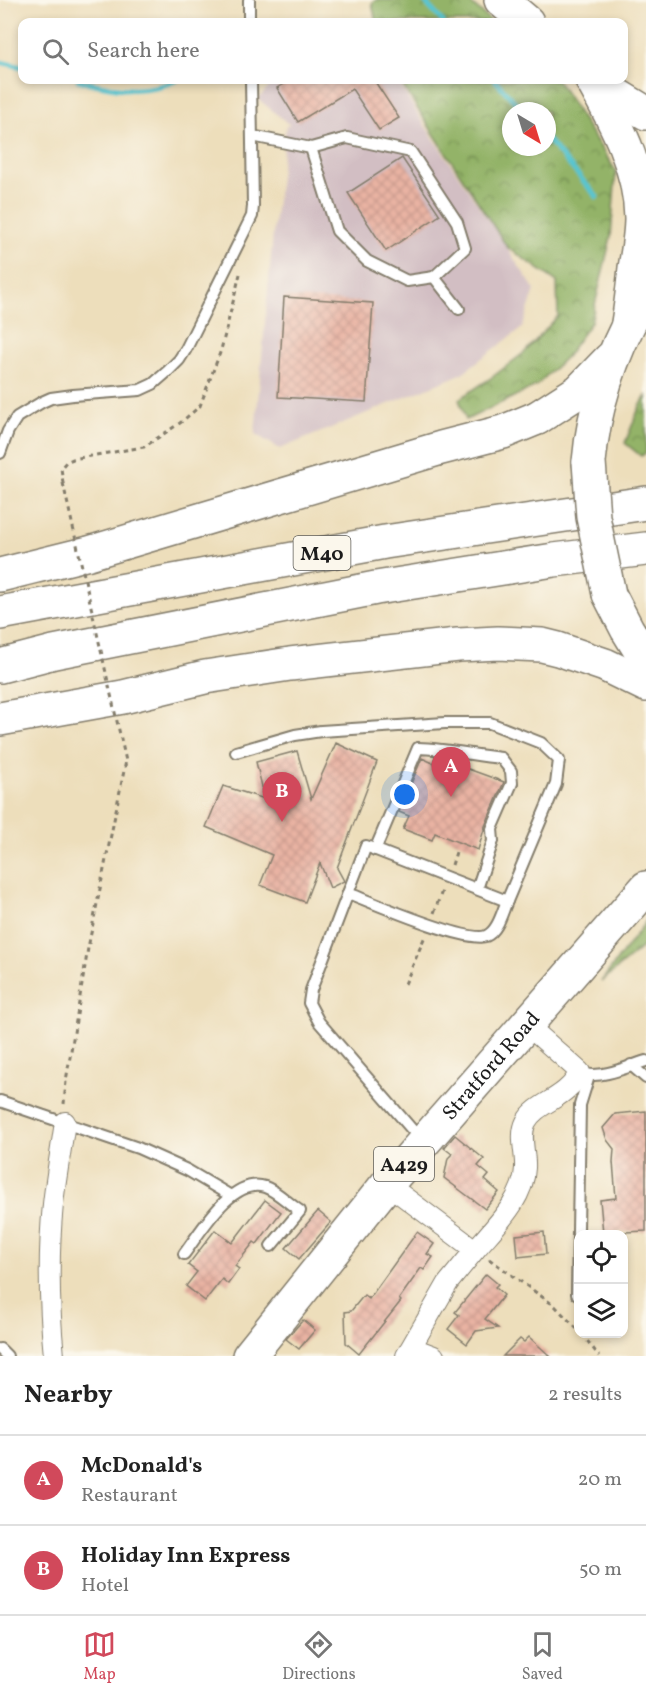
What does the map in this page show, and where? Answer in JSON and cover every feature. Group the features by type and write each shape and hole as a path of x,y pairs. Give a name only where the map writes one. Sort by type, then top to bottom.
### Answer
{"highway":[{"path":"501,0 522,18"},
{"path":"594,84 628,152 639,193 640,240 628,323"},
{"path":"599,84 646,113"},
{"path":"646,293 628,323 615,354 592,433 589,462 593,517 609,594 646,660"},
{"path":"0,575 121,544 441,448 503,432 537,418 579,391 615,354"},
{"name":"M40","path":"0,613 385,542 646,503"},
{"name":"M40","path":"0,666 54,652 376,588 554,560 646,549"},
{"path":"0,719 123,697 205,677 290,664 458,645 498,643 542,645 605,665 646,685"},
{"name":"Stratford Road","path":"249,1356 387,1184 645,888"}],"street":[{"path":"434,1356 409,1352 448,1283 507,1211 521,1189 525,1168 522,1136 524,1125 529,1116 584,1074 526,1024"},
{"path":"54,1356 50,1317 52,1225 65,1122"},
{"path":"387,1184 475,1250"}],"lane":[{"path":"249,0 249,18"},
{"path":"0,453 8,431 17,417 42,402 73,394 140,390 153,384 179,360 252,216 250,84"},
{"path":"252,136 311,148 347,138 411,152 456,222 465,248 434,277 407,281 367,261 337,231 311,148"},
{"path":"434,277 459,309"},
{"path":"236,752 295,735 321,731 445,723 490,723 541,743 559,760 556,784 507,901 494,930 485,936 476,937 430,925 348,893"},
{"path":"375,850 418,748 445,749 475,756 501,758 511,771 513,783 492,829 493,841 477,889"},
{"path":"424,1142 319,1022 309,1003 311,990 366,846 507,901"},
{"path":"577,1284 580,1105 584,1074 600,1075 646,1061"},
{"path":"632,1065 646,1078"},
{"path":"0,1101 105,1136 164,1159 231,1196"},
{"path":"184,1254 211,1217 231,1196 237,1191 251,1187 266,1187 300,1211 271,1246"},
{"path":"0,1349 7,1356"}],"path":[{"path":"65,1122 66,1081 88,948 126,761 61,468 66,462 89,455 144,447 180,423 200,406 221,350 241,270"},
{"path":"475,1250 555,1306 574,1325"},
{"path":"585,1338 599,1356"}],"shaded area":[{"path":"272,84 399,84 535,290 522,328 461,374 280,449 255,434 273,234 286,126 290,125 258,99"}],"green space":[{"path":"376,0 467,0 487,18 375,18 372,3"},
{"path":"402,84 560,84 616,171 611,237 591,322 566,357 536,386 466,420 459,399 525,352 558,316 557,282 507,247"},
{"path":"646,396 646,453 641,456 625,443"},
{"path":"646,921 646,944 601,982"}],"building":[{"path":"284,84 377,84 399,118 379,130 352,89 298,122 277,88"},
{"path":"402,158 440,215 386,251 348,193"},
{"path":"284,297 373,303 366,402 278,397"},
{"path":"336,743 377,762 337,868 344,881 330,888 320,863 305,902 260,885 272,855 206,827 223,786 265,799 256,762 297,751 311,799"},
{"path":"435,757 504,782 485,826 478,850 435,833 432,840 403,829 409,816 399,812 422,758 433,763"},
{"path":"646,1111 646,1231 603,1230 600,1200 616,1198 614,1149 607,1140 603,1128 615,1114"},
{"path":"455,1135 484,1159 478,1166 489,1175 485,1180 499,1192 485,1209 444,1178 448,1158 452,1154 444,1148"},
{"path":"265,1200 281,1212 257,1244 254,1242 235,1266 239,1269 228,1284 222,1279 205,1301 186,1286 197,1272 188,1265 215,1230 232,1243"},
{"path":"318,1211 331,1222 299,1259 286,1248"},
{"path":"417,1232 434,1244 427,1254 433,1257 424,1270 421,1268 399,1299 401,1301 359,1354 346,1343 345,1312 351,1311 364,1295 369,1299"},
{"path":"544,1232 546,1254 518,1257 516,1235"},
{"path":"486,1274 498,1284 495,1287 504,1295 485,1319 498,1328 476,1331 467,1344 448,1329 459,1315 455,1312"},
{"path":"303,1320 315,1330 299,1349 286,1339"},
{"path":"529,1337 550,1356 503,1356 520,1339 524,1342"}],"waterway":[{"path":"423,0 439,18"},
{"path":"0,62 18,66"},
{"path":"95,84 128,89 153,88 167,84"},
{"path":"499,84 515,102"},
{"path":"556,149 597,197"}],"place":[{"name":"McDonald's","path":"451,797"},
{"name":"Holiday Inn Express","path":"282,822"}]}
